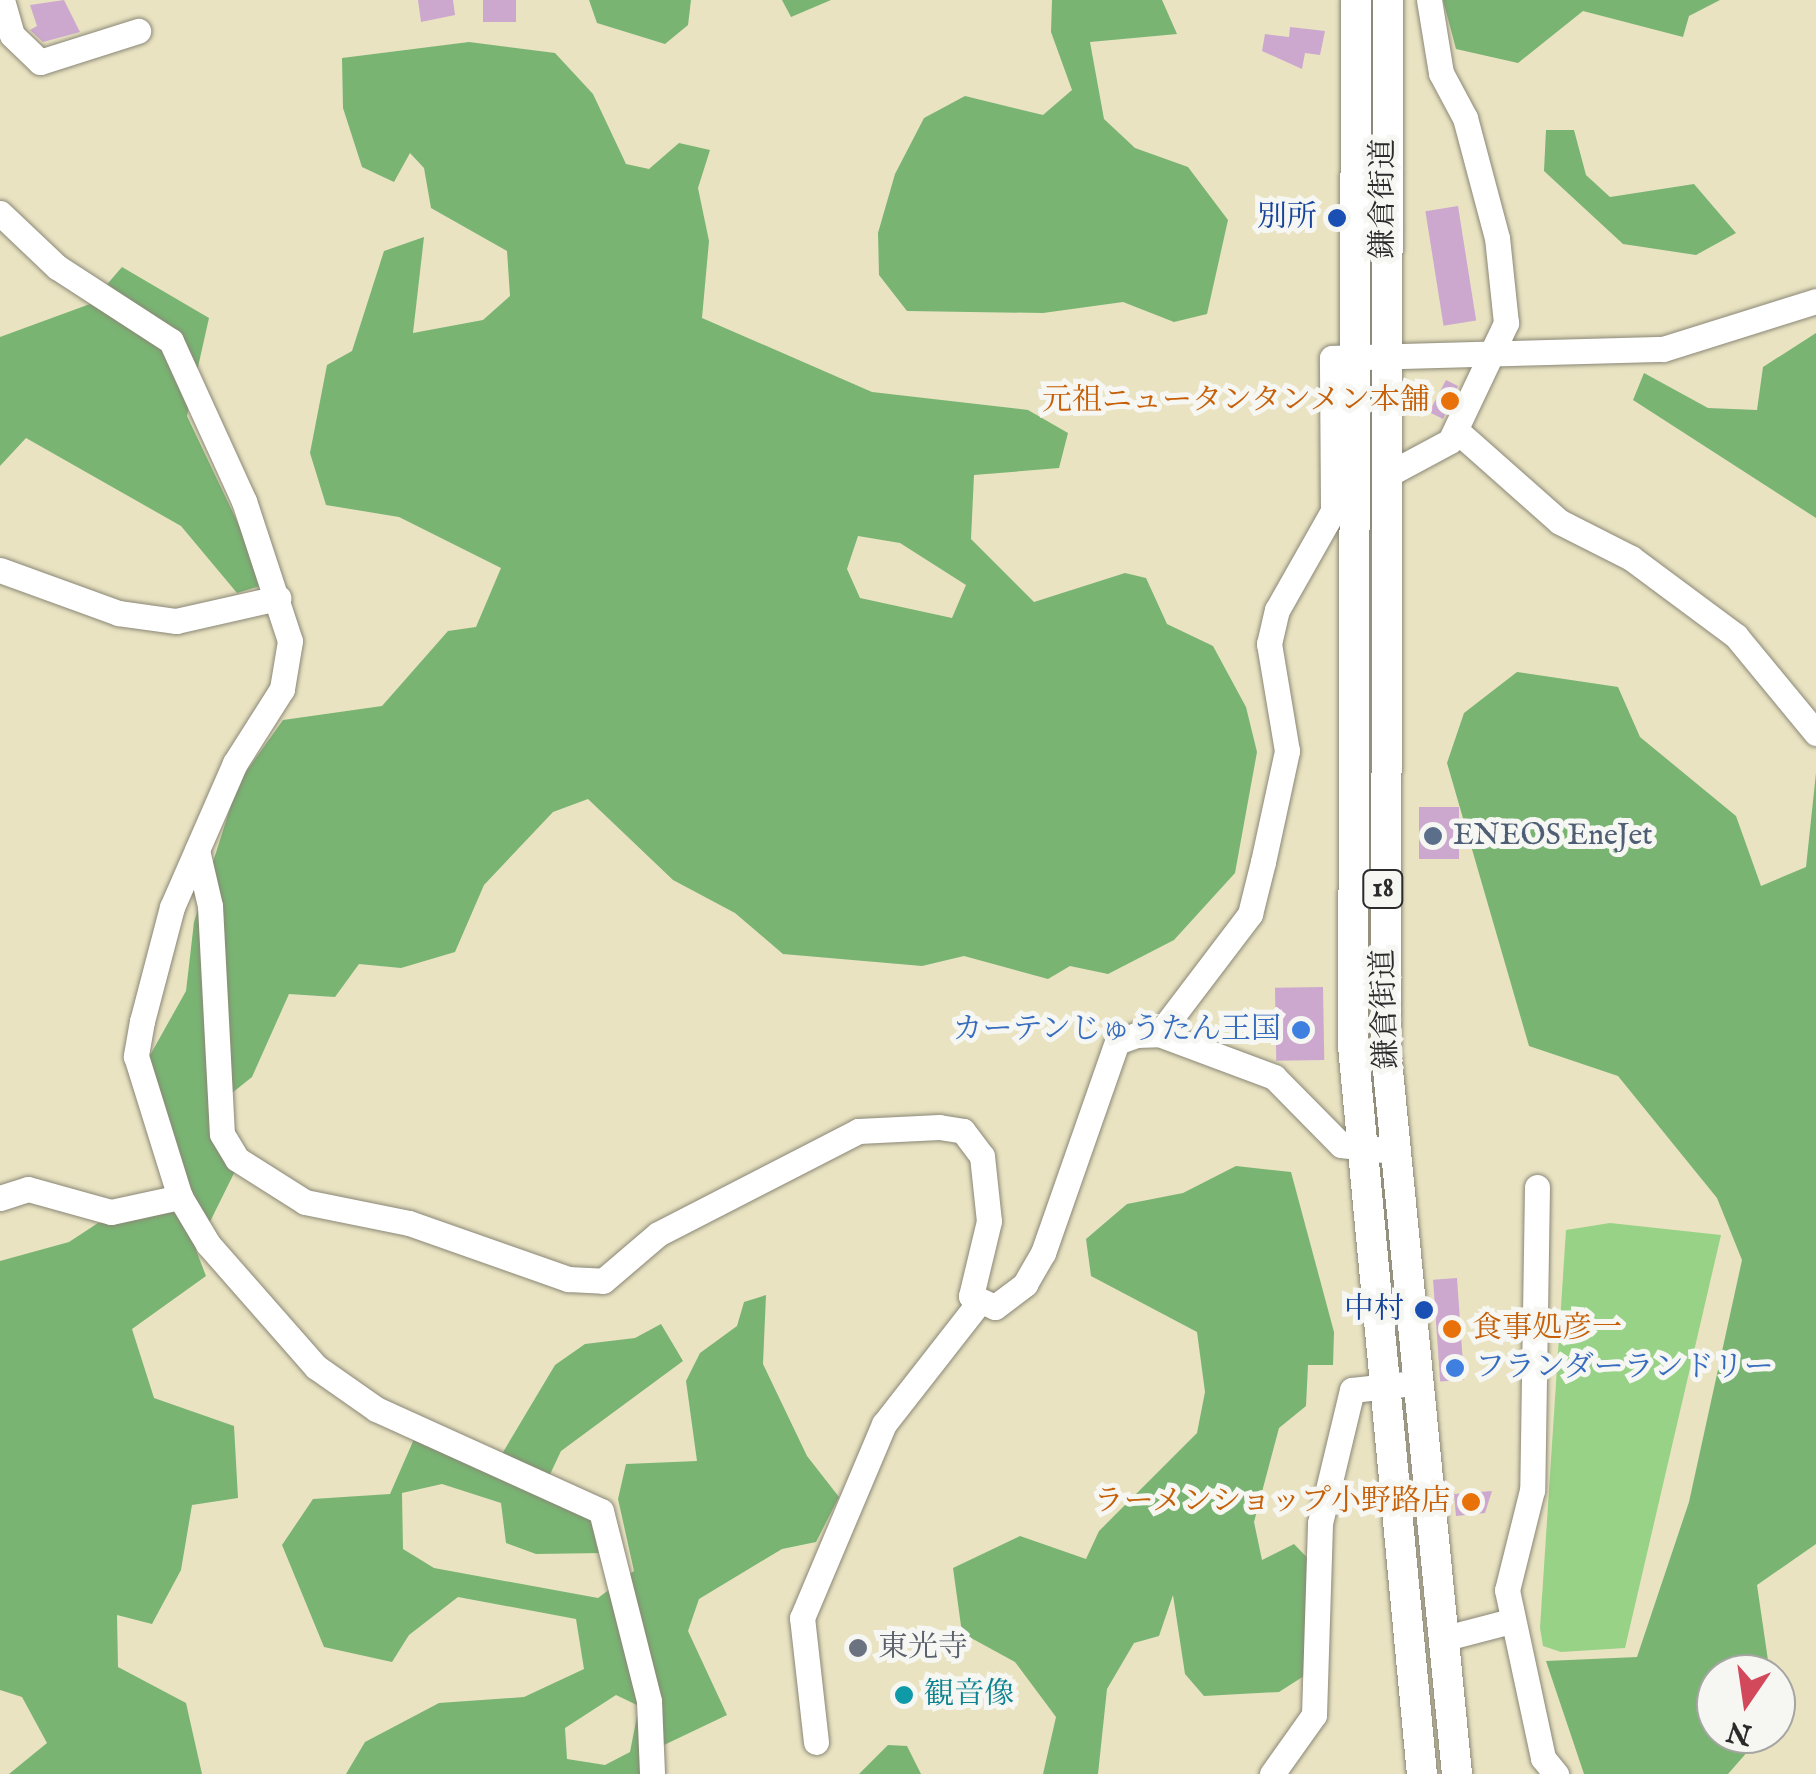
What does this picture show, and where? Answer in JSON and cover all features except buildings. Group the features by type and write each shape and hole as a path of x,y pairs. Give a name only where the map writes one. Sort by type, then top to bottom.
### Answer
{"main road":[{"name":"鎌倉街道","path":"1356,0 1357,357 1384,476 1383,912 1393,1151 1413,1383 1457,1774"},
{"name":"鎌倉街道","path":"1388,0 1342,527 1358,1152 1422,1774"}],"street":[{"path":"2,0 12,35 40,62 138,30"},
{"path":"1384,476 1425,462 1457,431 1498,356 1506,324 1497,238 1465,118 1441,73 1429,0"},
{"path":"0,212 56,267 171,341 278,598 290,640 285,678 197,850 158,951 136,1056 180,1197 208,1244 316,1367 376,1409 601,1510 649,1701 652,1774"},
{"path":"1357,357 1663,349 1816,301"},
{"path":"1457,431 1560,522 1631,558 1736,636 1816,733"},
{"path":"1160,1034 1250,914 1287,750 1269,644 1276,610 1342,527"},
{"path":"0,570 118,613 176,621 278,598"},
{"path":"197,850 210,906 222,1134 276,1190 591,1282 658,1234 858,1131 939,1127 972,1140 987,1173 977,1305 884,1424 802,1618 816,1742"},
{"path":"977,1305 1011,1299 1043,1253 1117,1042 1160,1034 1274,1077 1358,1152 1393,1151"},
{"path":"1537,1187 1532,1490 1507,1590 1543,1758 1556,1774"},
{"path":"0,1198 28,1189 111,1212 180,1197"},
{"path":"1272,1774 1314,1715 1320,1523 1352,1390 1413,1383"},
{"path":"1442,1639 1511,1621"}],"green space":[{"path":"589,0 691,0 688,25 665,44 597,23"},
{"path":"782,0 831,0 791,17"},
{"path":"1052,0 1162,0 1177,34 1090,42 1104,119 1135,148 1188,167 1228,220 1207,314 1174,322 1123,302 1043,313 907,311 879,275 878,233 895,174 924,118 965,96 1043,115 1072,90 1051,32"},
{"path":"1443,0 1720,0 1689,16 1683,37 1583,11 1518,63 1456,49"},
{"path":"469,42 555,53 593,94 626,164 649,169 679,143 710,150 698,188 709,241 702,318 872,392 1028,410 1068,433 1059,468 974,475 971,539 1034,602 1125,573 1146,578 1167,624 1213,646 1246,707 1257,752 1235,873 1174,940 1108,974 1070,966 1048,979 964,956 922,966 783,954 735,913 673,880 588,799 553,812 484,885 455,952 401,968 359,964 335,997 289,994 252,1077 222,1101 245,1151 196,1250 206,1276 132,1329 154,1398 234,1426 238,1498 192,1505 181,1570 152,1624 117,1615 118,1667 186,1703 202,1774 9,1774 47,1743 22,1697 0,1690 0,1261 69,1242 98,1223 170,1212 144,1066 186,991 194,922 238,783 283,720 382,706 448,631 476,627 501,568 399,517 326,505 310,453 327,365 352,351 384,251 424,237 413,333 483,320 510,296 507,251 431,208 424,168 410,153 394,182 362,167 343,108 342,58","holes":["858,536 900,543 966,585 952,618 860,598 847,569"]},
{"path":"1546,130 1574,130 1586,175 1610,197 1694,184 1736,233 1696,255 1623,244 1544,171"},
{"path":"122,267 209,318 187,416 267,584 237,593 181,526 26,438 0,466 0,337 90,304"},
{"path":"1816,333 1816,518 1633,400 1644,373 1708,408 1757,410 1763,367"},
{"path":"1517,672 1618,687 1640,737 1736,816 1761,886 1806,867 1816,773 1816,1544 1757,1585 1767,1654 1696,1654 1696,1754 1746,1754 1728,1774 1584,1774 1546,1661 1637,1657 1689,1502 1742,1260 1717,1198 1618,1076 1529,1046 1447,763 1464,713"},
{"path":"1236,1166 1291,1172 1334,1332 1333,1365 1308,1365 1306,1406 1279,1428 1254,1522 1262,1560 1294,1544 1328,1579 1304,1676 1279,1692 1204,1696 1185,1674 1173,1595 1159,1636 1134,1643 1107,1689 1098,1774 1043,1774 1056,1717 1015,1662 962,1633 953,1568 1020,1536 1086,1559 1099,1531 1197,1433 1205,1392 1197,1332 1091,1276 1086,1239 1127,1204 1183,1193"},
{"path":"1610,1223 1721,1235 1625,1648 1561,1652 1543,1646 1540,1628 1566,1230"},
{"path":"766,1295 763,1364 807,1456 839,1497 816,1542 782,1549 699,1599 688,1631 727,1715 664,1745 659,1774 346,1774 365,1742 439,1703 524,1697 584,1669 576,1619 458,1597 409,1635 392,1662 324,1647 282,1545 313,1499 390,1494 414,1439 496,1464 555,1365 585,1344 635,1338 661,1324 683,1361 561,1451 545,1485 591,1513 602,1553 536,1554 506,1543 501,1503 442,1484 402,1493 403,1549 434,1568 598,1598 634,1571 618,1499 626,1464 697,1461 686,1381 700,1353 737,1326 744,1302","holes":["616,1695 639,1706 630,1752 605,1765 567,1759 565,1728"]},
{"path":"888,1745 907,1746 921,1774 859,1774"}],"place":[{"name":"別所","path":"1337,218"},
{"name":"元祖ニュータンタンメン本舗","path":"1450,401"},
{"name":"ENEOS EneJet","path":"1433,836"},
{"name":"カーテンじゅうたん王国","path":"1301,1030"},
{"name":"中村","path":"1424,1310"},
{"name":"食事処彦一","path":"1452,1329"},
{"name":"フランダーランドリー","path":"1455,1368"},
{"name":"ラーメンショップ小野路店","path":"1471,1502"},
{"name":"東光寺","path":"858,1648"},
{"name":"観音像","path":"904,1695"}]}
